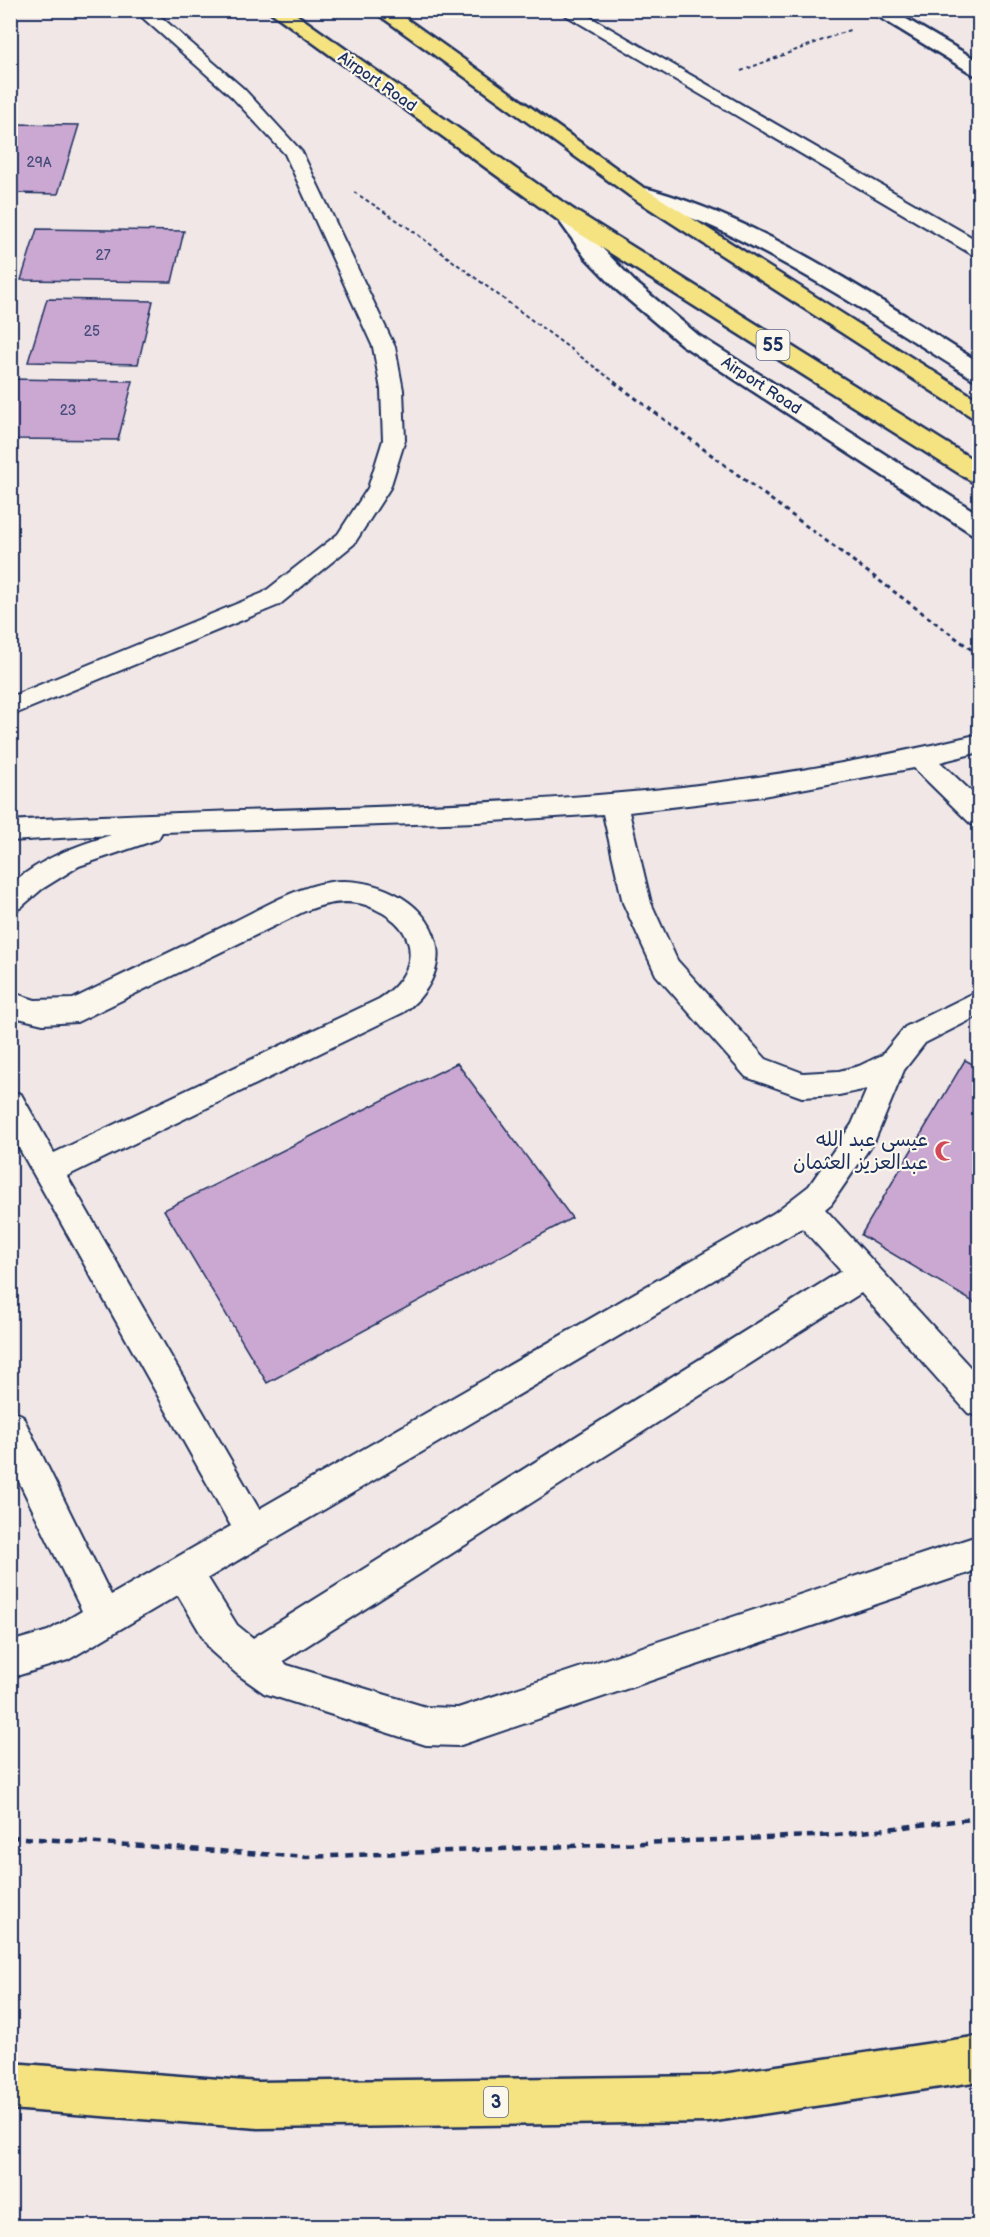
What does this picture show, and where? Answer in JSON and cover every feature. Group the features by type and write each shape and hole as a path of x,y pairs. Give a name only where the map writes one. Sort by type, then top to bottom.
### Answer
{"main road":[{"name":"Airport Road","path":"277,10 567,215 980,475"},
{"path":"381,10 637,192 980,412"},
{"path":"882,13 980,70"},
{"path":"637,192 729,226 817,273 980,373"},
{"name":"Airport Road","path":"567,215 593,252 626,286 690,340 980,527"},
{"name":"3","path":"10,2086 258,2105 709,2099 980,2058"}],"lane":[{"path":"10,707 271,599 346,539 379,488 394,440 392,390 384,346 293,152 238,93 141,10"},
{"path":"565,10 980,251"},
{"path":"968,10 980,16"},
{"path":"10,831 93,825 544,808 698,796 919,757 980,743"},
{"path":"919,757 976,806"},
{"path":"614,803 637,903 666,967 756,1068 802,1085 839,1083 865,1077 892,1064"},
{"path":"10,900 32,882 69,859 183,822"},
{"path":"10,1003 29,1012 54,1013 76,1010 293,905 314,896 338,891 361,892 393,904 416,924 423,942 424,961 417,979 404,996 386,1010 363,1018 48,1170"},
{"path":"10,1660 56,1647 786,1223 820,1195 864,1131 892,1064 915,1035 980,1000"},
{"path":"10,1102 253,1532"},
{"path":"804,1208 980,1402"},
{"path":"250,1661 864,1274"},
{"path":"10,1426 104,1618"},
{"path":"184,1571 224,1638 250,1661 277,1680 426,1726 458,1727 980,1552"}],"path":[{"path":"697,87 882,13"},
{"path":"293,152 406,226 980,656"},
{"path":"10,1837 307,1857 836,1835 980,1818"}],"building":[{"path":"13,124 79,125 58,194 10,193 10,131"},
{"path":"37,229 184,231 172,282 21,280"},
{"path":"47,299 153,301 138,364 28,362"},
{"path":"10,379 133,381 118,440 10,439"},
{"name":"عيسى عبد الله عبدالعزيز العثمان","path":"965,1060 980,1068 980,1306 861,1235"},
{"path":"457,1063 572,1218 267,1383 164,1210"}],"place":[{"name":"عيسى عبد الله عبدالعزيز العثمان","path":"945,1151"}]}
